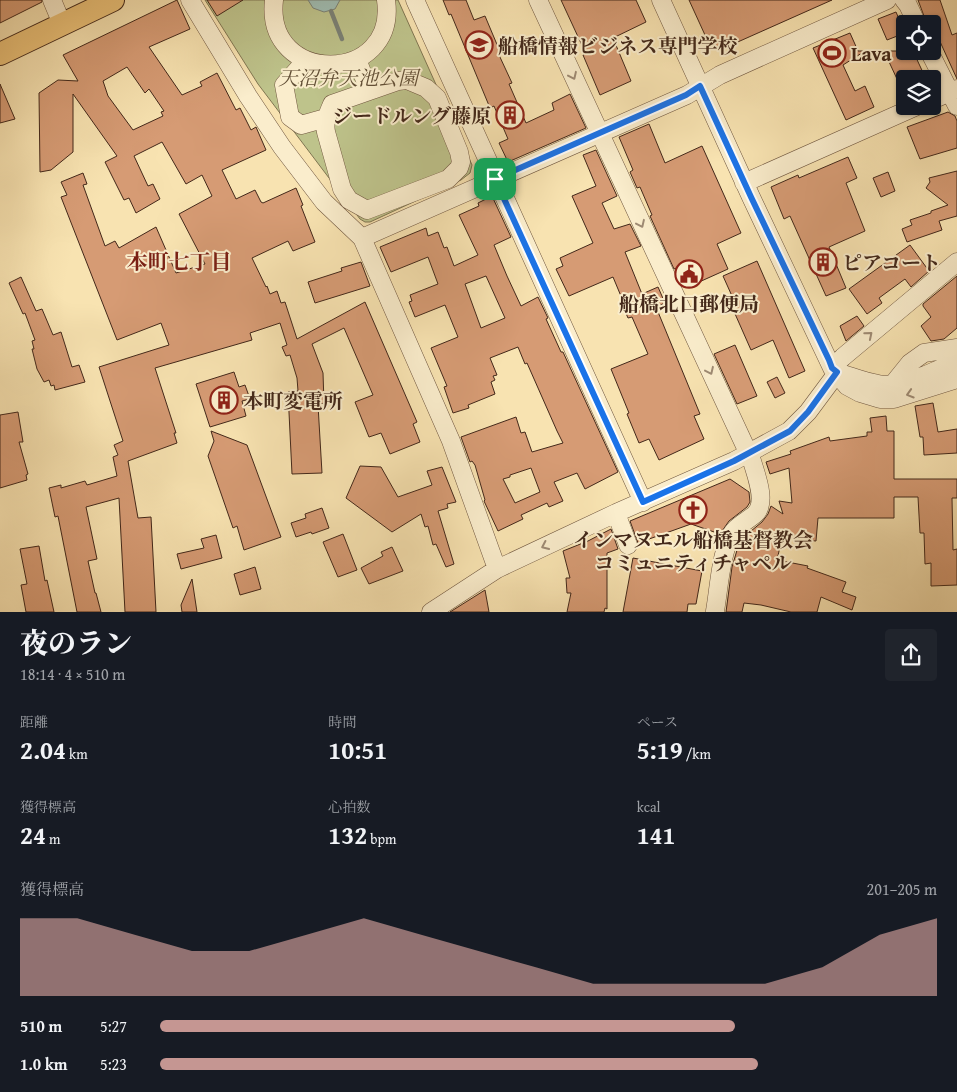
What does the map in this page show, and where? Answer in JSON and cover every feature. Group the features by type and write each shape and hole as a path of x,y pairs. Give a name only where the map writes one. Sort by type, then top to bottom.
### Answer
{"main road":[{"path":"0,54 113,0"}],"street":[{"path":"52,0 62,24"},
{"path":"190,0 248,96 282,147 324,202 362,238 451,441 497,569"},
{"path":"274,0 274,15 279,33 293,51 306,60 322,65 344,64 357,59 374,45 382,33 386,18 386,0"},
{"path":"415,0 643,502"},
{"path":"538,0 748,453 762,495 757,511 736,528 730,538 726,550 716,611"},
{"path":"661,0 744,182 835,370 847,386 860,393 880,399 894,399 957,379"},
{"path":"362,238 686,95 720,75 887,0"},
{"path":"904,0 913,15"},
{"path":"357,59 368,91"},
{"path":"306,60 284,85 290,117 301,124 326,118"},
{"path":"934,60 954,96 941,98"},
{"path":"407,80 426,88 437,98 462,162 459,168 448,178 367,210 349,200 342,189 326,132 326,118 332,104 398,81 407,80"},
{"path":"744,182 897,115"},
{"path":"431,612 497,569 748,453 790,431 824,393 835,370 957,262"},
{"path":"893,384 910,363 924,353 957,348"},
{"path":"835,370 880,385 911,380 957,362"},
{"path":"616,513 628,546"}],"green space":[{"name":"天沼弁天池公園","path":"205,0 398,0 472,165 470,173 461,180 370,222 360,219 258,84"}],"water":[{"path":"308,0 340,0 335,9 324,12 313,8"}],"building":[{"path":"0,0 42,0 42,2 0,23"},
{"path":"177,0 190,29 149,47 182,95 202,86 200,82 217,73 236,110 240,108 251,130 256,127 266,150 222,170 236,199 255,190 263,203 296,188 315,242 293,251 288,241 252,258 266,287 270,294 277,291 281,303 285,302 297,339 365,302 417,422 413,424 420,442 390,454 381,433 369,437 355,402 373,395 344,328 312,344 323,373 324,403 318,405 322,473 292,474 288,392 298,391 297,378 290,355 286,356 282,347 287,345 280,323 250,333 252,340 155,368 176,433 174,433 177,443 128,461 138,518 151,517 156,612 125,612 119,498 86,507 97,559 88,561 101,612 77,612 58,516 55,517 49,488 61,485 61,488 85,481 87,485 117,476 113,457 118,455 114,445 123,441 99,367 169,345 161,323 117,340 61,197 67,195 61,182 83,173 87,184 83,185 105,246 115,241 119,248 156,227 176,273 205,264 179,214 212,196 202,175 186,184 162,142 134,156 148,186 153,184 160,199 136,213 129,198 124,200 105,162 117,156 73,94 73,152 51,170 40,172 39,93 58,80 78,81 63,55","holes":["127,67 145,93 149,89 164,111 161,112 163,116 133,130 108,96 103,81"]},
{"path":"207,0 243,0 217,16"},
{"path":"443,0 466,0 474,20 485,16 501,54 499,55 512,83 509,84 526,123 554,110 552,103 570,94 586,128 508,162 499,143 508,139 494,106 490,108 451,14 449,15"},
{"path":"561,0 636,0 646,22 613,38 631,81 600,95 583,55 586,54"},
{"path":"689,0 832,0 722,49 710,46"},
{"path":"918,0 940,0 952,35 957,33 957,79 941,44 941,15 924,15"},
{"path":"896,12 896,36 887,40 878,19"},
{"path":"850,33 858,51 865,51 843,65 855,91 865,86 874,107 846,120 813,48"},
{"path":"884,51 896,51 896,60 917,60 922,70 896,70 896,77"},
{"path":"0,84 15,119 0,123"},
{"path":"948,112 955,116 957,121 957,148 920,159 907,127"},
{"path":"649,124 665,163 702,146 741,233 717,244 728,269 688,287 679,267 674,269 650,216 652,215 640,187 637,188 630,172 633,170 619,137"},
{"path":"596,150 617,196 602,203 614,229 630,224 641,246 625,252 642,294 658,287 665,303 656,307 700,414 694,416 704,439 659,460 649,439 639,443 611,369 648,354 632,317 628,318 613,277 569,296 556,269 563,266 560,258 593,243 572,196 596,186 583,155"},
{"path":"848,157 857,178 846,183 865,231 829,247 846,288 826,296 790,216 784,219 771,187 798,175 799,178"},
{"path":"957,171 957,216 939,221 942,230 907,242 902,229 912,225 910,220 948,205 926,188 930,182 929,178"},
{"path":"888,172 895,191 881,197 873,178"},
{"path":"492,196 511,237 494,245 507,276 521,306 538,297 561,352 563,352 618,472 585,489 577,473 554,482 563,501 549,507 547,503 521,515 523,519 498,531 484,501 475,465 472,461 470,462 461,437 516,417 521,433 525,432 532,452 563,443 518,347 490,358 497,375 493,376 495,380 491,382 495,394 468,405 469,408 453,413 444,387 447,386 431,348 458,337 445,305 415,317 409,302 412,301 410,295 438,284 428,257 391,272 380,247 426,228 428,236 438,232 444,248 447,247 454,266 478,255 459,215 479,206 478,203","holes":["486,276 505,318 481,328 465,284","531,468 540,492 515,503 503,479"]},
{"path":"910,245 929,271 911,287 905,279 879,298 882,303 867,314 849,289"},
{"path":"757,261 805,371 789,378 773,340 751,350 732,307 736,305 723,276"},
{"path":"361,262 370,286 315,303 308,282 342,271 341,268"},
{"path":"957,276 957,328 944,339 931,341 921,326 931,317 923,304"},
{"path":"21,277 36,311 42,309 53,335 61,332 72,367 79,365 85,382 55,390 54,385 51,386 49,380 44,382 37,369 32,349 34,349 32,341 35,340 25,313 23,314 9,283"},
{"path":"857,316 864,326 846,341 840,326"},
{"path":"735,345 757,396 737,404 714,354"},
{"name":"本町変電所","path":"234,372 239,387 245,385 250,399 242,401 246,416 210,427 196,384"},
{"path":"777,377 785,393 775,398 767,382"},
{"path":"933,403 938,432 957,429 957,453 924,455 923,437 920,437 915,406"},
{"path":"18,412 23,442 19,442 28,474 26,475 27,480 0,488 0,415"},
{"path":"886,416 887,431 894,431 894,479 957,479 957,498 952,498 953,550 957,549 957,585 931,586 931,563 925,564 924,533 920,533 918,497 894,497 894,518 818,518 816,541 782,538 777,560 808,566 807,568 846,582 842,592 856,597 852,610 821,597 817,612 791,612 744,603 742,612 726,612 732,567 740,540 762,522 771,506 783,514 779,501 792,503 789,468 770,474 766,462 791,454 790,451 829,437 830,441 867,436 867,432 872,432 870,418"},
{"path":"211,431 247,445 281,537 244,550 237,526 233,528 208,456 214,441"},
{"path":"360,466 381,467 398,497 432,485 427,471 442,467 456,502 447,504 448,508 438,511 454,564 446,567 436,544 433,545 428,526 425,527 421,514 392,532 346,498"},
{"path":"730,479 749,492 750,502 747,507 729,521 720,534 691,524 638,543 630,521"},
{"path":"322,508 329,528 296,537 291,523 306,518 305,514"},
{"path":"611,529 618,549 607,553 607,609 605,608 604,612 567,612 571,593 567,593 566,578 570,578 563,551"},
{"path":"343,534 357,570 338,577 323,542"},
{"path":"216,535 222,558 181,569 177,554 204,548 201,539"},
{"path":"39,546 45,581 47,580 54,612 26,612 21,585 27,584 20,549"},
{"path":"392,547 403,571 369,584 361,568 383,556 381,552"},
{"path":"633,558 702,571 696,604 688,604 687,612 623,612"},
{"path":"255,567 261,589 240,595 234,574"},
{"path":"192,579 197,612 182,612 181,605"},
{"path":"485,590 489,612 450,612"}],"waterway":[{"path":"331,11 342,39"}],"place":[{"name":"船橋情報ビジネス専門学校","path":"479,45"},
{"name":"Lava","path":"832,53"},
{"name":"ジードルング藤原","path":"510,115"},
{"name":"ピアコート","path":"823,262"},
{"name":"船橋北口郵便局","path":"689,274"},
{"name":"本町変電所","path":"224,400"},
{"name":"インマヌエル船橋基督教会 コミュニティチャペル","path":"693,510"}],"district":[{"name":"本町七丁目","path":"179,261"}],"route":[{"path":"700,86 832,368 837,372 824,393 790,431 734,461 643,502 495,179 686,95 700,86"}]}
